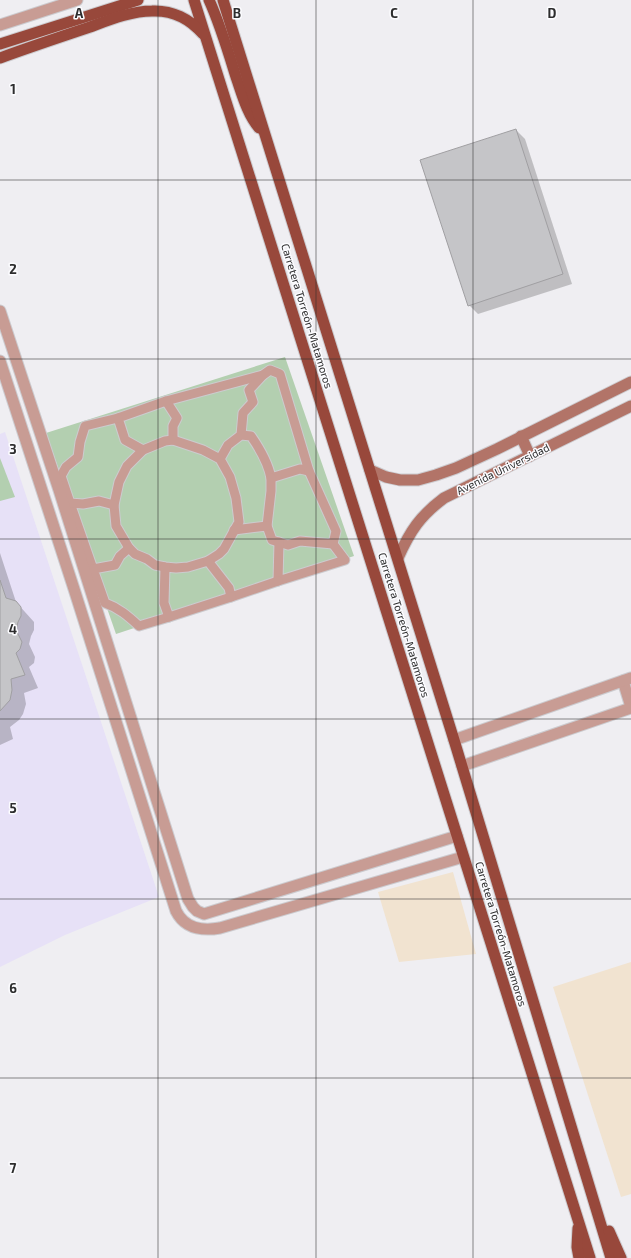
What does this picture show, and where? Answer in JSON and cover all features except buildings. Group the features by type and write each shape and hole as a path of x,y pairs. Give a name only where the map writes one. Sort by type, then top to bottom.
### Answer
{"highway":[{"path":"0,44 138,0"},
{"name":"Carretera Torreón-Matamoros","path":"194,0 590,1258"},
{"path":"209,0 248,109 255,123 265,134"},
{"path":"223,0 398,558 611,1258"},
{"path":"0,58 108,21 152,10 167,12 185,18 194,24 205,36"},
{"path":"592,1199 621,1258"},
{"path":"578,1223 577,1247 579,1258"}],"main road":[{"name":"Avenida Universidad","path":"370,470 386,477 400,480 418,480 456,468 498,449 521,436 631,382"},
{"name":"Avenida Universidad","path":"398,558 407,537 419,520 430,508 454,492 631,406"},
{"path":"521,436 530,456"}],"street":[{"path":"0,25 77,0"},
{"path":"0,311 59,490 190,903 197,911 204,914 457,836"},
{"path":"0,361 176,911 180,918 186,924 196,928 210,930 220,928 463,857"},
{"path":"241,435 243,413 254,402 249,390 263,375 270,370 280,374 309,470 336,531 333,544 344,560 139,626 122,611 105,603 61,476 66,467 78,457 84,426 118,418 166,401 263,375"},
{"path":"166,401 177,418 173,426 173,440"},
{"path":"118,418 124,440 143,450"},
{"path":"220,459 228,445 241,435 251,436 267,463 271,478 267,526 272,540 288,545 300,541 333,544"},
{"path":"173,440 203,450 220,459 230,477 236,498 239,522 224,549 219,554 208,561 188,567 165,568 135,554 128,548 116,526 114,505 119,482 127,466 143,450 165,441 173,440"},
{"path":"271,478 300,469 309,470"},
{"path":"70,503 83,504 99,501 114,505"},
{"path":"234,530 267,526"},
{"path":"278,581 279,542"},
{"path":"93,569 115,565 120,556 128,548"},
{"path":"208,561 229,588 231,597"},
{"path":"165,568 164,604 169,617"},
{"path":"74,589 88,585"},
{"path":"454,740 627,680 631,708 462,766"}],"shaded area":[{"path":"5,432 159,897 65,935 0,967 0,434"},
{"path":"453,872 476,954 399,962 378,892"},
{"path":"631,962 631,1194 621,1197 553,987"}],"green space":[{"path":"285,357 354,556 116,634 46,433"},
{"path":"0,458 15,497 0,501"}]}
